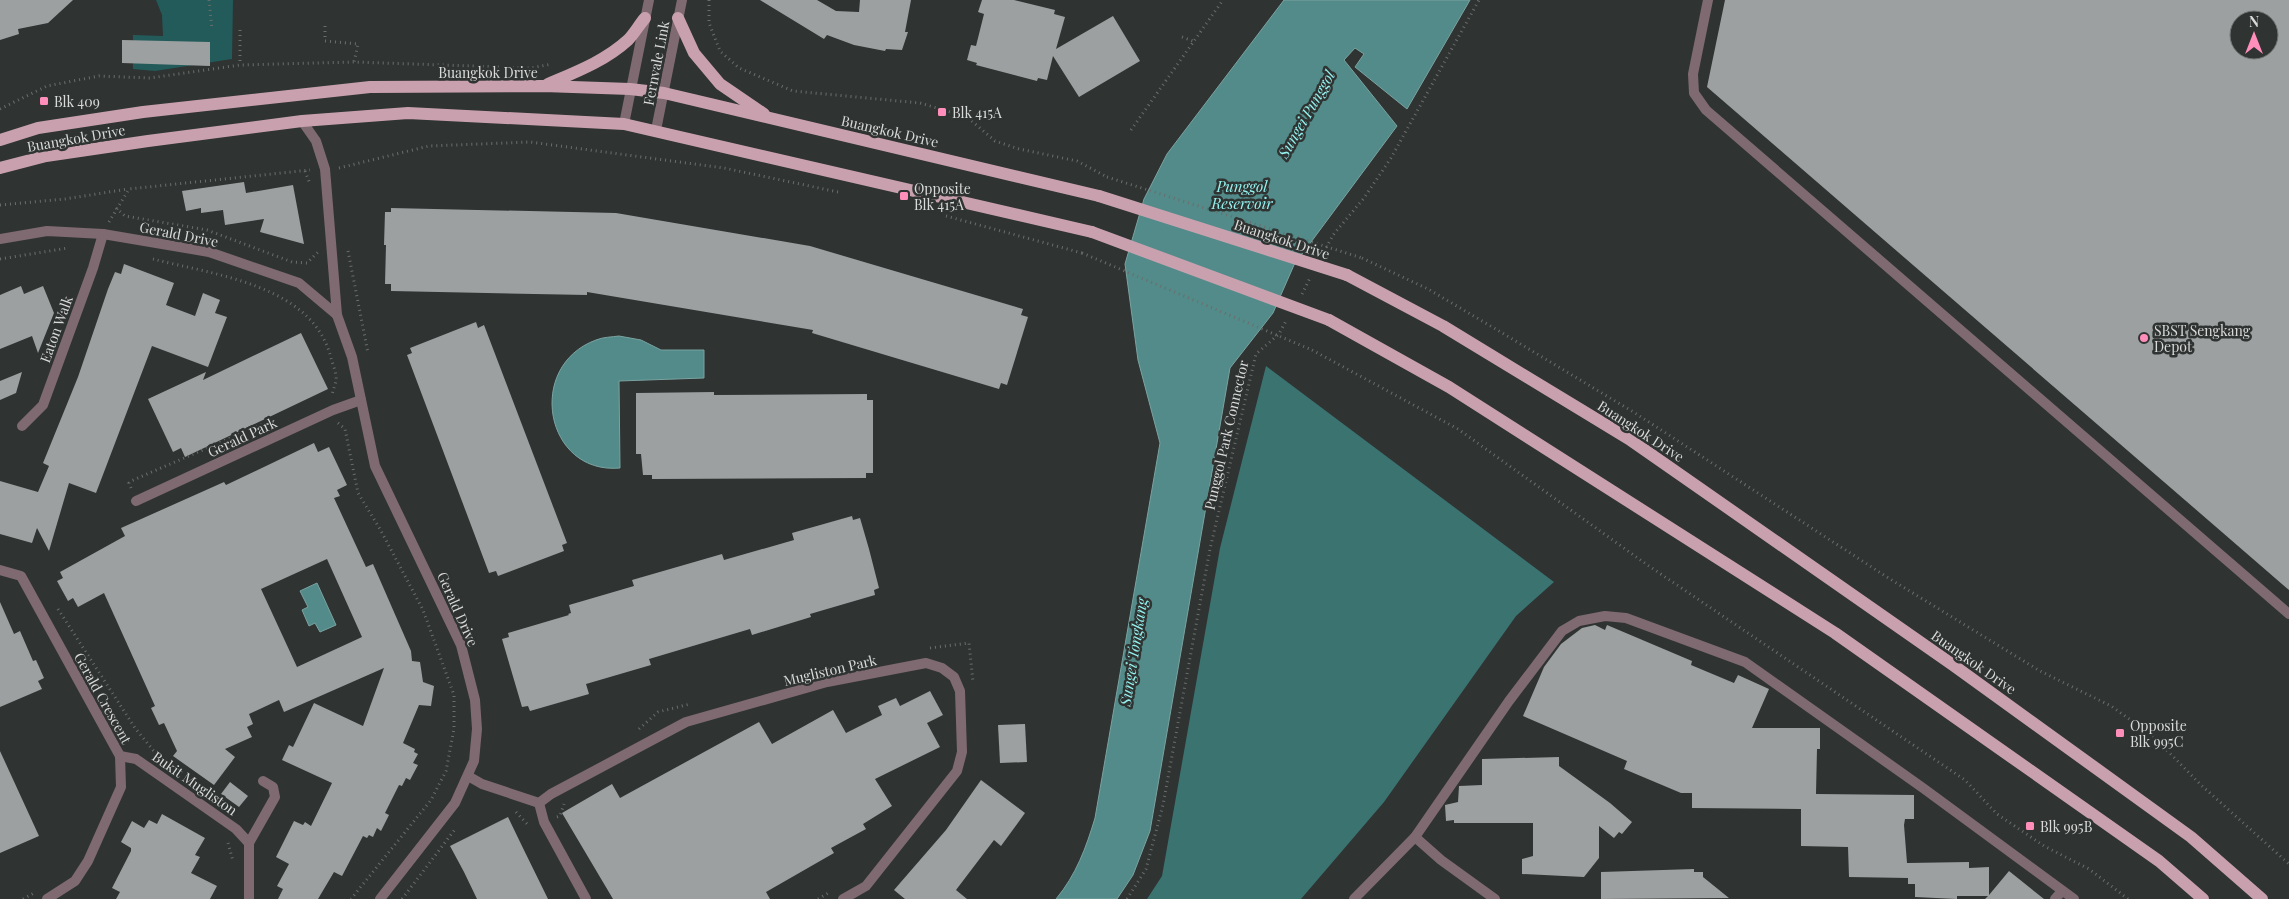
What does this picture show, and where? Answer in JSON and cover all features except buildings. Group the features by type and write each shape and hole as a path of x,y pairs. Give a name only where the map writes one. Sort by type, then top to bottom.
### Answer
{"main road":[{"path":"544,86 588,68 628,40 645,18"},
{"path":"678,18 694,53 720,84 770,118"},
{"name":"Buangkok Drive","path":"0,140 38,128 143,112 370,87 544,86 630,89 664,93 1099,196 1347,276 1443,326 1629,439 1945,659 2184,831 2262,899"},
{"name":"Buangkok Drive","path":"0,168 46,156 302,121 408,113 624,124 1092,232 1329,320 1449,387 1835,633 2160,861 2203,899"}],"street":[{"name":"Fernvale Link","path":"624,124 649,0"},
{"name":"Fernvale Link","path":"656,130 682,0"},
{"path":"1708,0 1693,74 1694,94 1706,110 2289,614"},
{"name":"Gerald Drive","path":"302,121 316,141 325,169 337,315 352,356 375,466 449,616 470,674 475,700 477,729 474,761 468,776 455,803 380,899"},
{"name":"Gerald Drive","path":"0,239 47,231 103,234 209,252 299,283 337,315"},
{"name":"Eaton Walk","path":"22,426 43,405 93,268 103,234"},
{"name":"Gerald Park","path":"136,501 333,410 361,400"},
{"name":"Gerald Crescent","path":"0,570 21,576 120,756 121,787 88,861 75,882 47,899"},
{"path":"1354,899 1415,837 1509,701 1562,631 1579,621 1605,616 1626,618 1745,662 1916,783 2058,895 2074,899"},
{"name":"Mugliston Park","path":"539,803 551,794 686,722 836,681 926,663 942,668 954,677 960,691 962,752 957,771 866,886 843,899"},
{"name":"Bukit Mugliston","path":"120,756 136,759 236,829 249,843"},
{"path":"468,776 482,784 539,803 544,822 586,899"},
{"path":"248,899 249,843 275,797 273,787 263,781"},
{"path":"1415,837 1441,860 1495,899"}],"path":[{"path":"209,0 212,29"},
{"path":"709,0 710,23 720,52 739,68 793,91 920,103 967,117 994,140 1019,149 1077,161 1107,177 1362,258 1428,289 1635,413 1890,579 2040,671 2111,706 2153,736 2201,785 2289,864"},
{"path":"1131,130 1223,0"},
{"path":"1320,258 1332,235 1364,198 1391,158 1479,0"},
{"path":"325,26 325,41 358,44 354,62"},
{"path":"240,30 240,65"},
{"path":"1182,37 1193,41"},
{"path":"0,109 47,86 99,76 150,78 240,65 354,62 531,68 555,63"},
{"path":"0,205 305,170 343,168 429,146 530,142 724,168 839,192"},
{"path":"339,176 343,168"},
{"path":"305,170 313,190"},
{"path":"103,234 116,208 129,189"},
{"path":"116,208 125,216 207,230 292,262 307,263 318,251 317,243"},
{"path":"944,216 1082,253 1312,350 1458,429 1646,564 1965,780 1997,814 2044,846 2090,869 2128,899"},
{"path":"0,259 74,247 99,247"},
{"path":"348,250 368,354"},
{"path":"144,257 253,285 288,301 316,324 328,348 336,379 332,394 333,410 337,422 345,429 358,493 380,529 423,610 454,695 454,729 446,771 431,800 351,899"},
{"path":"1300,296 1312,274"},
{"name":"Punggol Park Connector","path":"1127,899 1146,869 1163,806 1210,549 1256,354 1279,334 1292,311"},
{"path":"323,398 332,394"},
{"path":"136,501 130,486 131,481 277,418"},
{"path":"56,606 135,728 153,750 168,762"},
{"path":"511,809 518,813 530,827 560,816 562,807 566,802"},
{"path":"227,839 233,866"},
{"path":"23,899 40,890"},
{"path":"818,899 833,891"}],"shaded area":[{"path":"156,0 233,0 232,59 155,71 133,69 133,35 163,36 162,15"},
{"path":"1266,366 1554,582 1516,616 1384,802 1301,899 1147,899 1162,876 1220,548"}],"water":[{"name":"Punggol Reservoir","path":"1284,0 1470,0 1407,109 1355,67 1364,54 1355,48 1344,60 1397,126 1294,265 1273,313 1230,368 1150,831 1133,875 1117,899 1056,899 1080,861 1095,818 1160,443 1138,360 1125,264 1144,199 1167,154"},
{"path":"619,336 641,340 661,350 704,350 704,378 619,381 620,468 595,466 575,455 561,437 553,416 553,394 559,372 574,353 596,340"},
{"path":"317,583 336,625 320,632 315,623 309,626 302,610 308,607 300,591"}],"place":[{"name":"Blk 409","path":"44,101"},
{"name":"Blk 415A","path":"942,112"},
{"name":"Opposite Blk 415A","path":"904,196"},
{"name":"SBST Sengkang Depot","path":"2144,338"},
{"name":"Opposite Blk 995C","path":"2120,733"},
{"name":"Blk 995B","path":"2030,826"}],"water label":[{"name":"Sungei Punggol","path":"1306,114"},
{"name":"Sungei Tongkang","path":"1133,652"}]}
